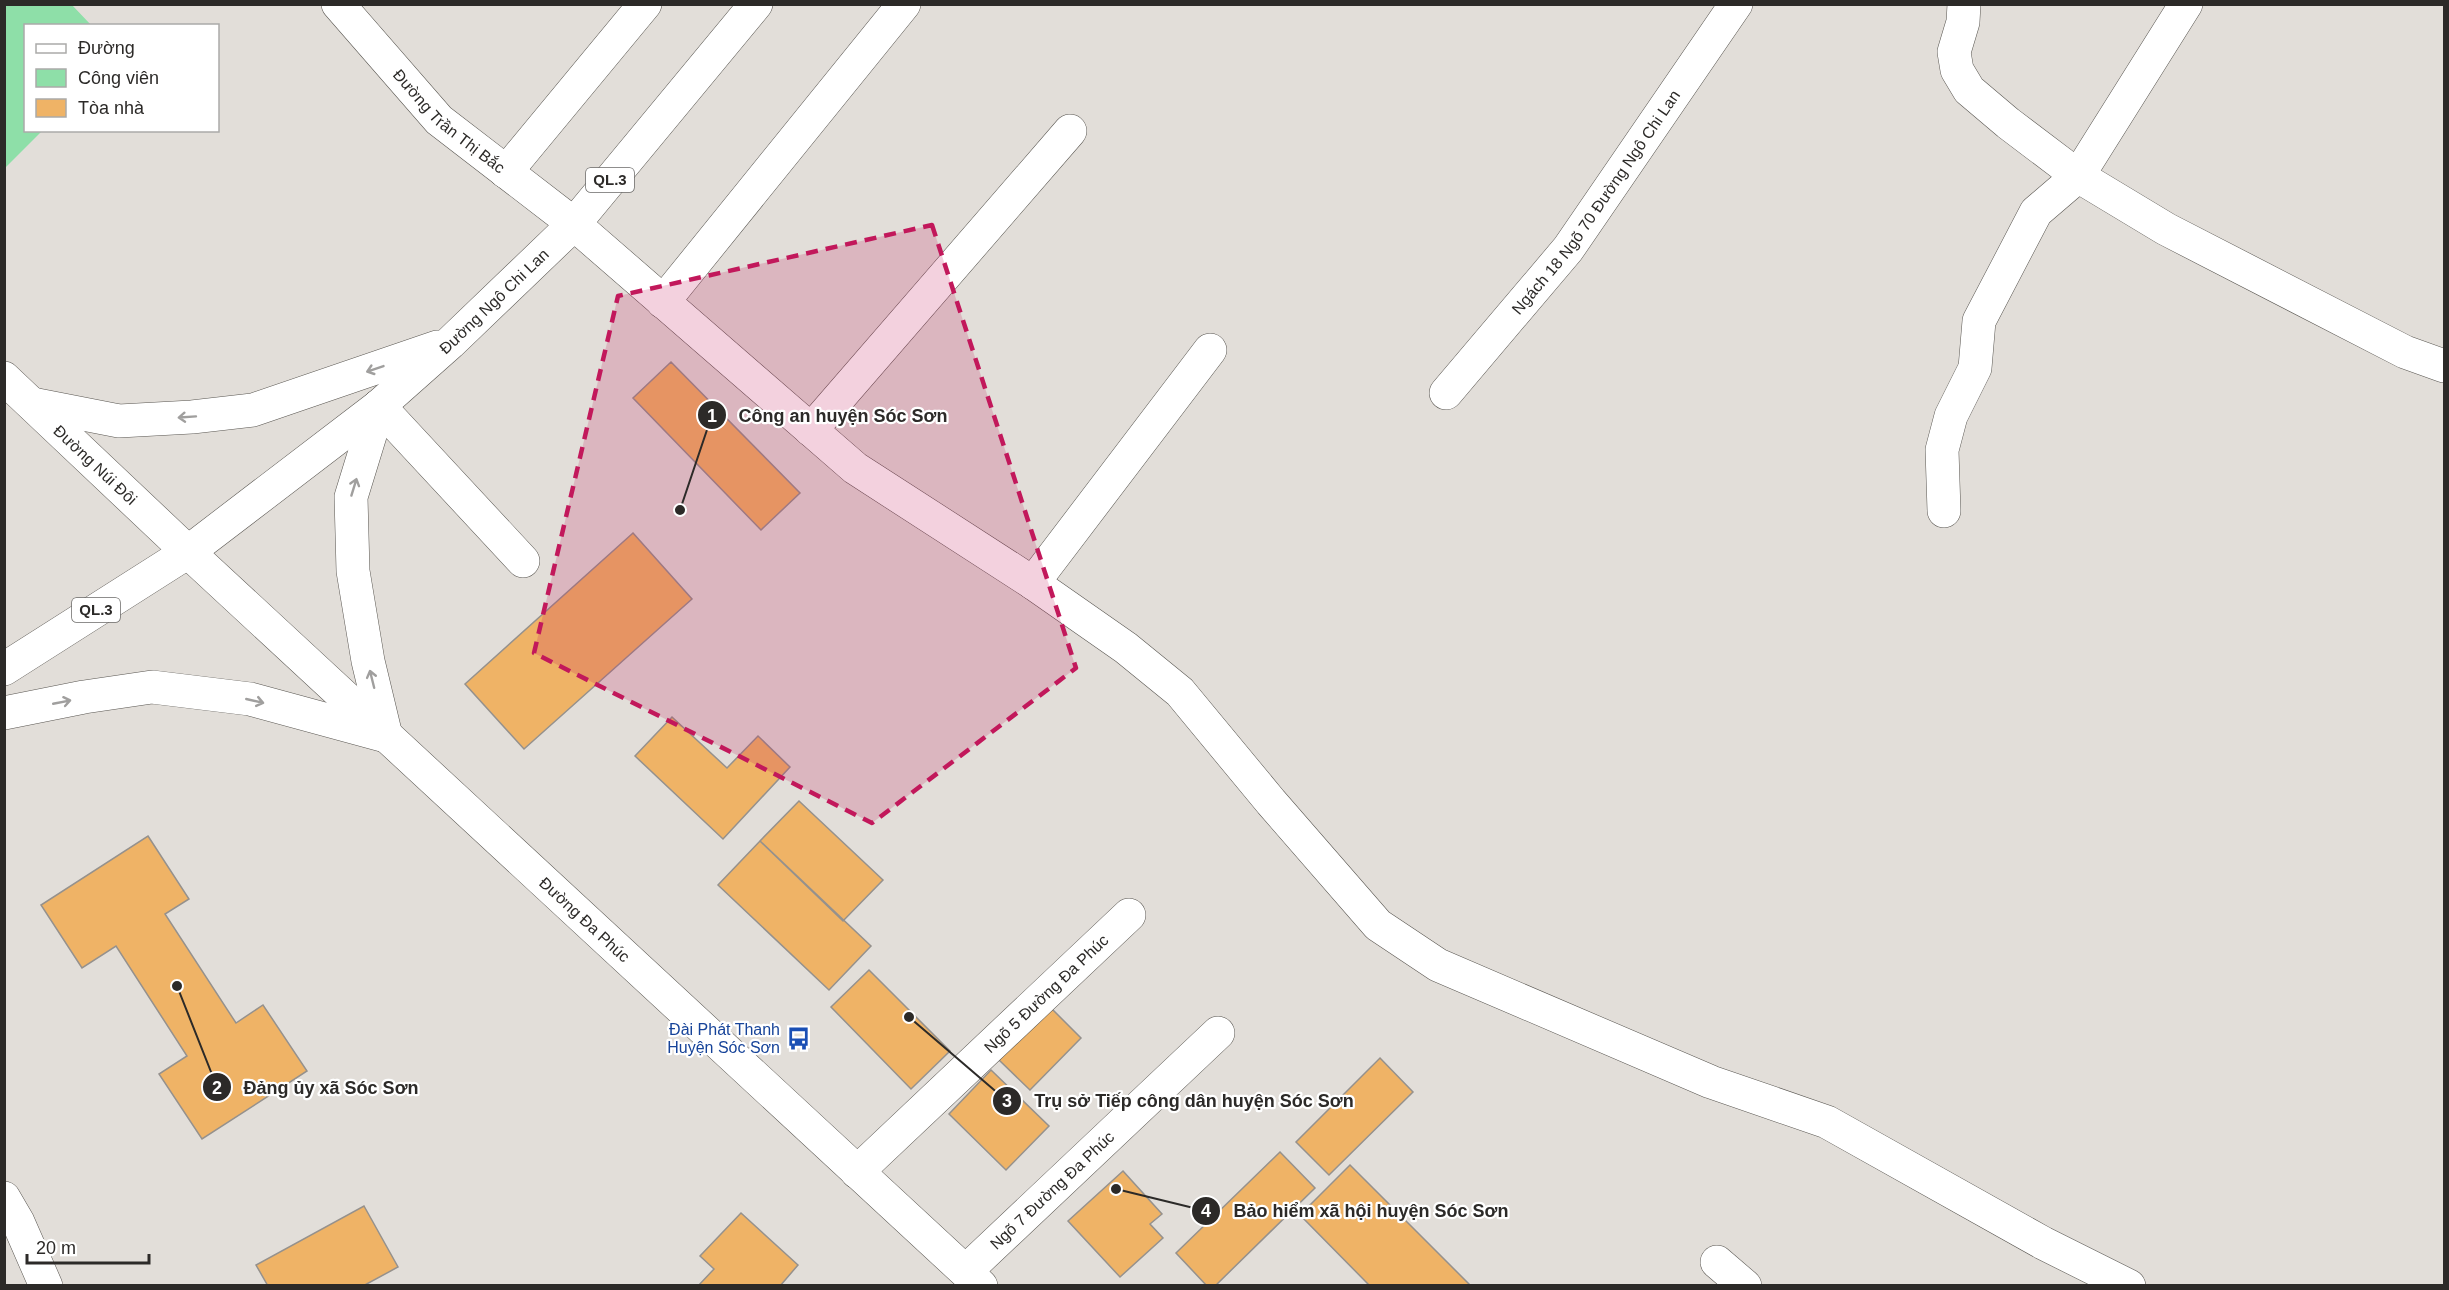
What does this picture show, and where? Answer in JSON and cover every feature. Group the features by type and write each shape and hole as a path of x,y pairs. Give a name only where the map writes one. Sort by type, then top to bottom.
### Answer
{"main road":[{"name":"Đường Trần Thị Bắc","path":"338,4 439,120 573,224 855,468 1033,583 1126,648 1180,692 1271,802 1378,924 1438,965 1711,1082 1827,1122 2043,1244 2129,1286"},
{"path":"506,171 645,4"},
{"name":"Đường Ngô Chi Lan","path":"188,552 379,406 450,343 573,224 756,4"},
{"path":"663,302 904,4"},
{"name":"Ngách 18 Ngõ 70 Đường Ngô Chi Lan","path":"1446,393 1568,249 1736,4"},
{"path":"1964,4 1963,22 1954,52 1957,70 1969,90 2078,176 2187,239 2405,352 2445,366"},
{"path":"1944,511 1942,450 1951,416 1975,368 1979,321 2036,212 2078,176 2186,4"},
{"path":"811,430 1070,131"},
{"path":"32,404 119,421 192,417 253,410 450,343"},
{"path":"1033,583 1210,350"},
{"name":"Đường Núi Đôi","path":"4,378 188,552"},
{"path":"4,713 84,697 152,687 250,699 386,736 368,661 355,582 351,518 351,497 379,406 524,561"},
{"name":"QL.3","path":"4,669 188,552"},
{"name":"Đường Đa Phúc","path":"188,552 974,1278"},
{"name":"Ngõ 5 Đường Đa Phúc","path":"857,1172 1129,915"},
{"name":"Ngõ 7 Đường Đa Phúc","path":"974,1278 1218,1033"},
{"path":"4,1198 18,1222 46,1286"},
{"path":"1717,1262 1745,1286"}],"highlighted area":[{"path":"932,225 1076,668 872,823 534,653 618,296"}],"green space":[{"path":"5,4 72,5 90,24 24,24 24,132 41,132 5,168"}],"building":[{"path":"671,362 800,493 761,530 633,398"},
{"path":"633,533 692,599 524,749 465,684"},
{"path":"672,717 727,768 758,736 790,767 723,839 635,756"},
{"path":"799,801 883,880 843,921 760,841"},
{"path":"148,836 189,899 165,914 236,1023 263,1005 307,1071 202,1139 159,1074 187,1056 116,946 82,968 41,905"},
{"path":"760,841 871,946 829,990 718,885"},
{"path":"869,970 950,1051 911,1089 831,1007"},
{"path":"1050,1007 1081,1038 1030,1090 999,1060"},
{"path":"1380,1058 1413,1092 1329,1175 1296,1142"},
{"path":"991,1070 1049,1126 1006,1170 949,1114"},
{"path":"1280,1152 1315,1188 1215,1286 1207,1286 1176,1253"},
{"path":"1350,1165 1471,1286 1370,1286 1300,1215"},
{"path":"1123,1171 1162,1214 1150,1224 1163,1238 1120,1277 1068,1221"},
{"path":"364,1206 398,1267 363,1286 268,1286 256,1265"},
{"path":"741,1213 798,1265 780,1286 698,1286 714,1269 700,1256"}],"place":[{"name":"Công an huyện Sóc Sơn","path":"680,510"},
{"name":"Đảng ủy xã Sóc Sơn","path":"177,986"},
{"name":"Trụ sở Tiếp công dân huyện Sóc Sơn","path":"909,1017"},
{"name":"Đài Phát Thanh Huyện Sóc Sơn","path":"798,1038"},
{"name":"Bảo hiểm xã hội huyện Sóc Sơn","path":"1116,1189"}]}
